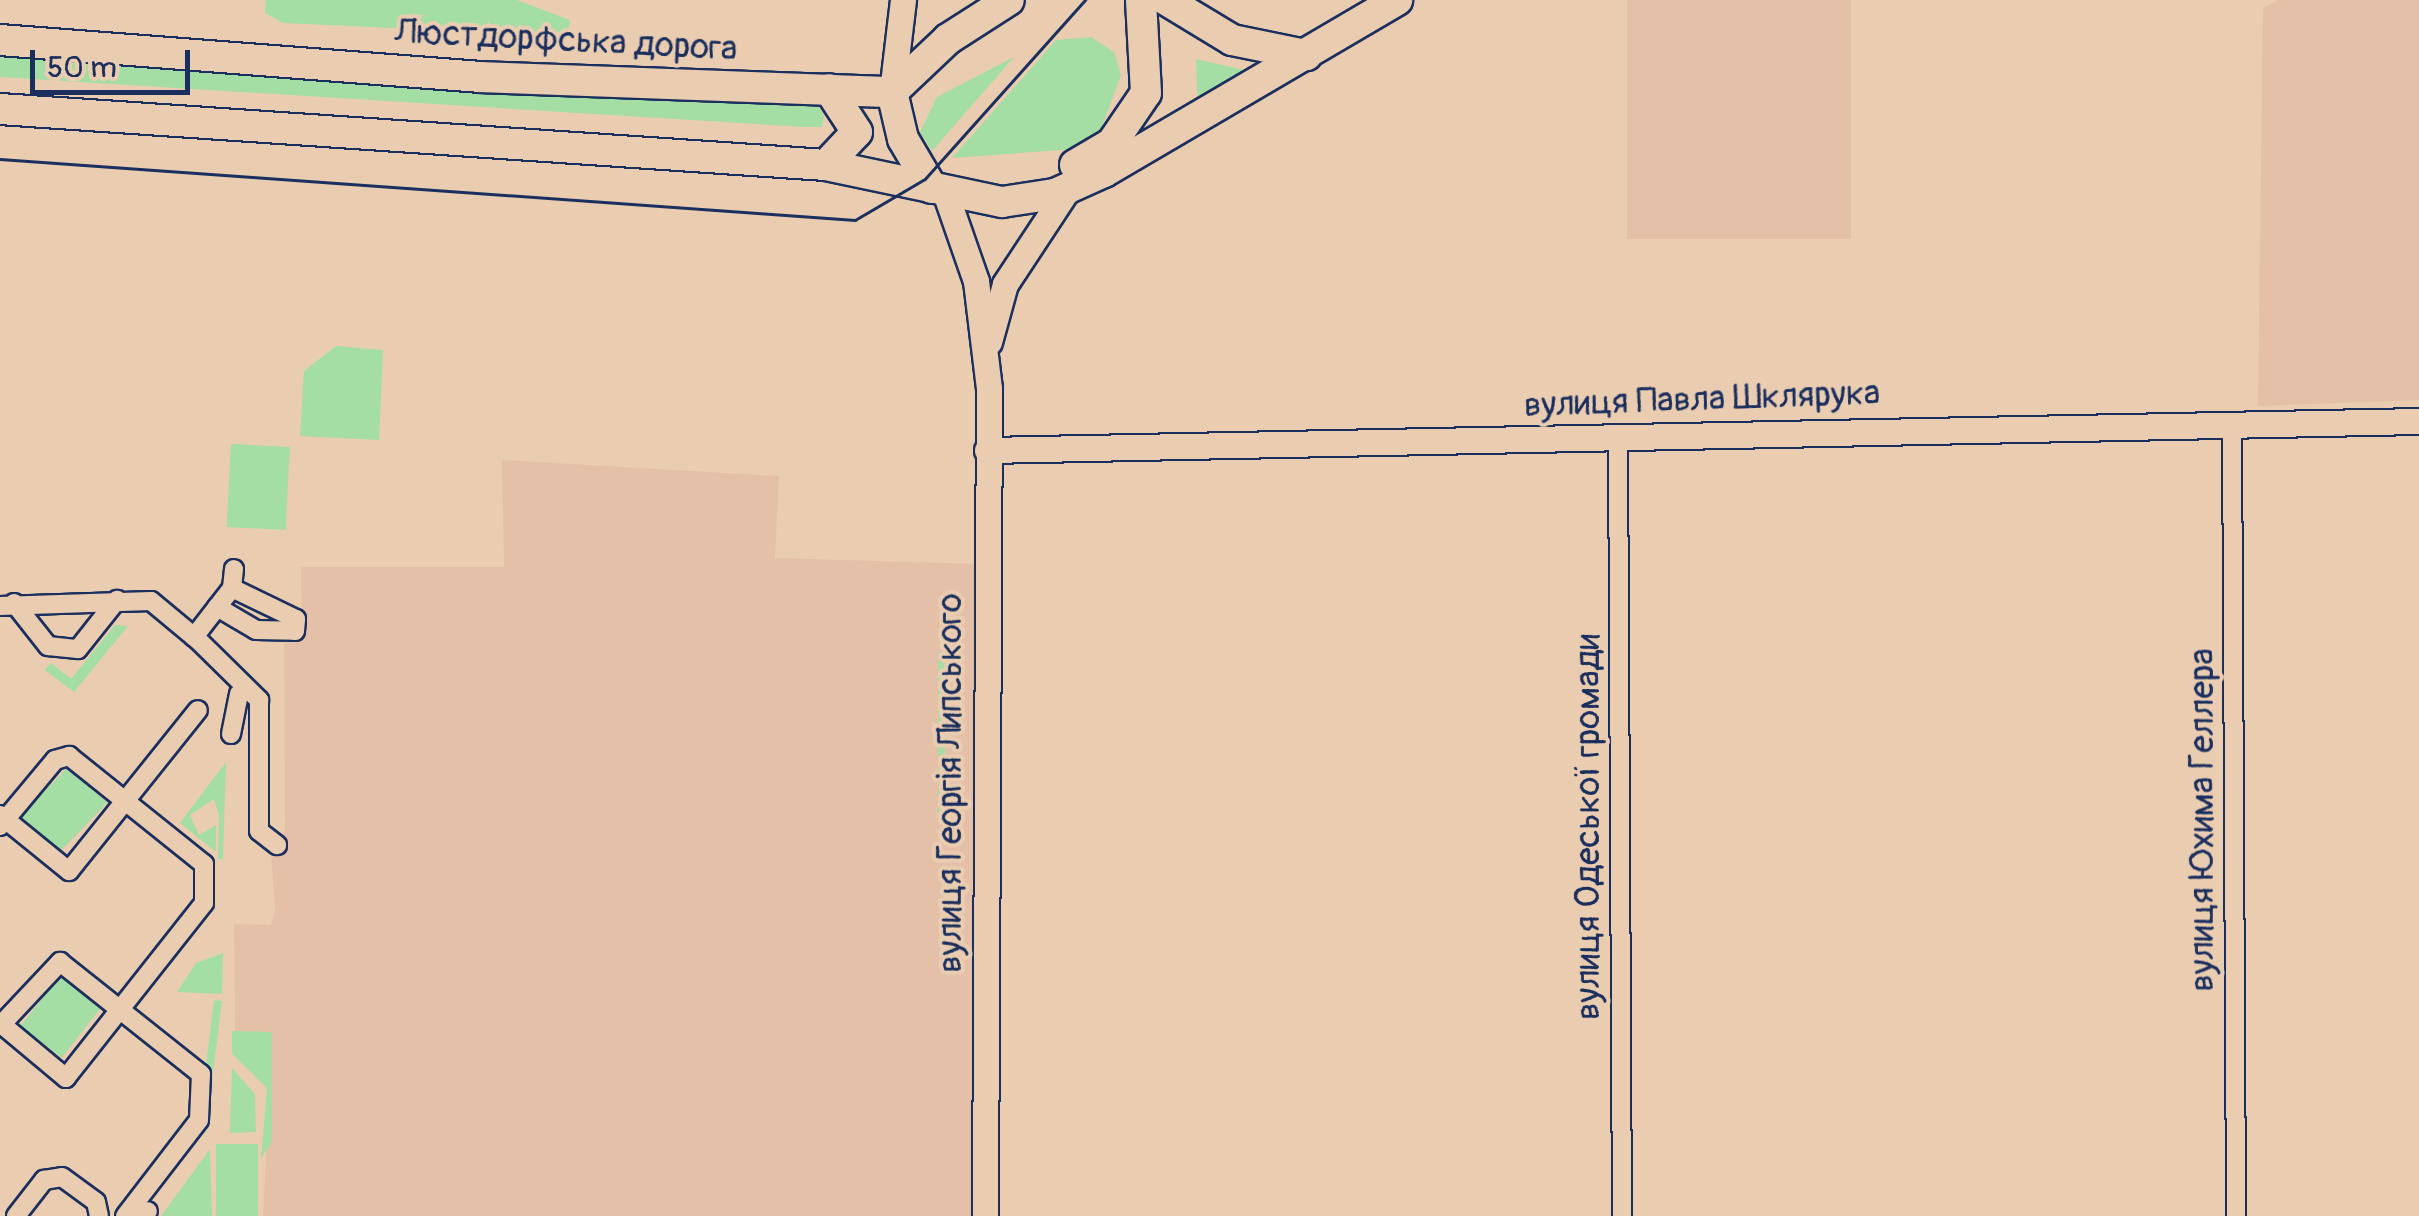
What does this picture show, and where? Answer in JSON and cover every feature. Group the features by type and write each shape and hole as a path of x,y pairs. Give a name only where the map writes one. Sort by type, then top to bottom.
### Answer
{"main road":[{"path":"933,184 892,92 948,39 1009,0"},
{"path":"933,184 1088,160 1146,92 1141,0"},
{"path":"1166,0 1232,40 1306,56"},
{"path":"0,109 826,165 933,184 1002,202 1067,188 1168,137 1398,0"},
{"name":"Люстдорфська дорога","path":"0,40 480,77 892,92"},
{"path":"826,165 857,132 829,90"}],"street":[{"path":"892,92 903,0"},
{"name":"вулиця Георгія Липського","path":"986,352 1005,284 1088,160"},
{"name":"вулиця Георгія Липського","path":"933,184 976,281 986,352 984,1216"},
{"name":"вулиця Павла Шклярука","path":"987,450 2419,421"},
{"name":"вулиця Юхима Геллера","path":"2232,424 2236,1216"},
{"name":"вулиця Одеської громади","path":"1618,437 1622,1216"},
{"path":"194,637 232,588 234,569"},
{"path":"218,608 256,630 295,631 296,619 232,588"},
{"path":"7,604 48,646 78,649 117,600"},
{"path":"7,604 151,601 194,637 259,700 259,832 277,844"},
{"path":"224,715 243,688"},
{"path":"232,734 243,688"},
{"path":"125,1216 199,1120 201,1074 121,1008 60,962 0,1024 66,1078 121,1008 204,903 204,864 126,800 62,756 2,820 69,871 126,800 198,710"},
{"path":"16,1216 44,1180 62,1177 96,1202 99,1216"}],"shaded area":[{"path":"1627,0 1851,0 1851,239 1627,239"},
{"path":"2279,0 2419,0 2419,400 2258,406 2263,8"},
{"path":"502,460 779,476 775,558 983,564 979,1216 263,1216 272,1032 235,1031 234,924 271,925 275,909 271,853 285,831 284,643 302,642 301,567 504,567"}],"green space":[{"path":"266,0 517,0 570,20 568,36 283,23 265,13"},
{"path":"1091,37 1114,52 1121,75 1099,135 1076,149 952,158 1056,40"},
{"path":"0,57 817,104 824,116 822,127 803,127 0,77"},
{"path":"1014,57 932,151 920,132 937,97"},
{"path":"1196,59 1248,71 1203,113 1197,91"},
{"path":"336,346 383,350 379,440 300,436 304,371"},
{"path":"231,444 290,447 286,530 227,527"},
{"path":"115,625 128,626 74,692 45,670 51,663 71,679"},
{"path":"938,652 945,652 945,821 938,821"},
{"path":"226,762 223,859 218,859 219,815 214,799 190,815 199,835 216,825 216,852 180,823"},
{"path":"69,766 107,803 58,853 20,816"},
{"path":"223,953 222,994 177,992 196,963"},
{"path":"62,973 103,1005 62,1058 21,1026"},
{"path":"214,1000 222,1001 206,1133 198,1132"},
{"path":"232,1031 272,1032 272,1141 261,1159 267,1088 232,1054"},
{"path":"232,1068 255,1094 256,1132 230,1133"},
{"path":"216,1144 258,1144 258,1216 216,1216"},
{"path":"210,1149 212,1216 161,1216"}],"tram line":[{"path":"0,159 855,220 925,179 1085,0"}]}
